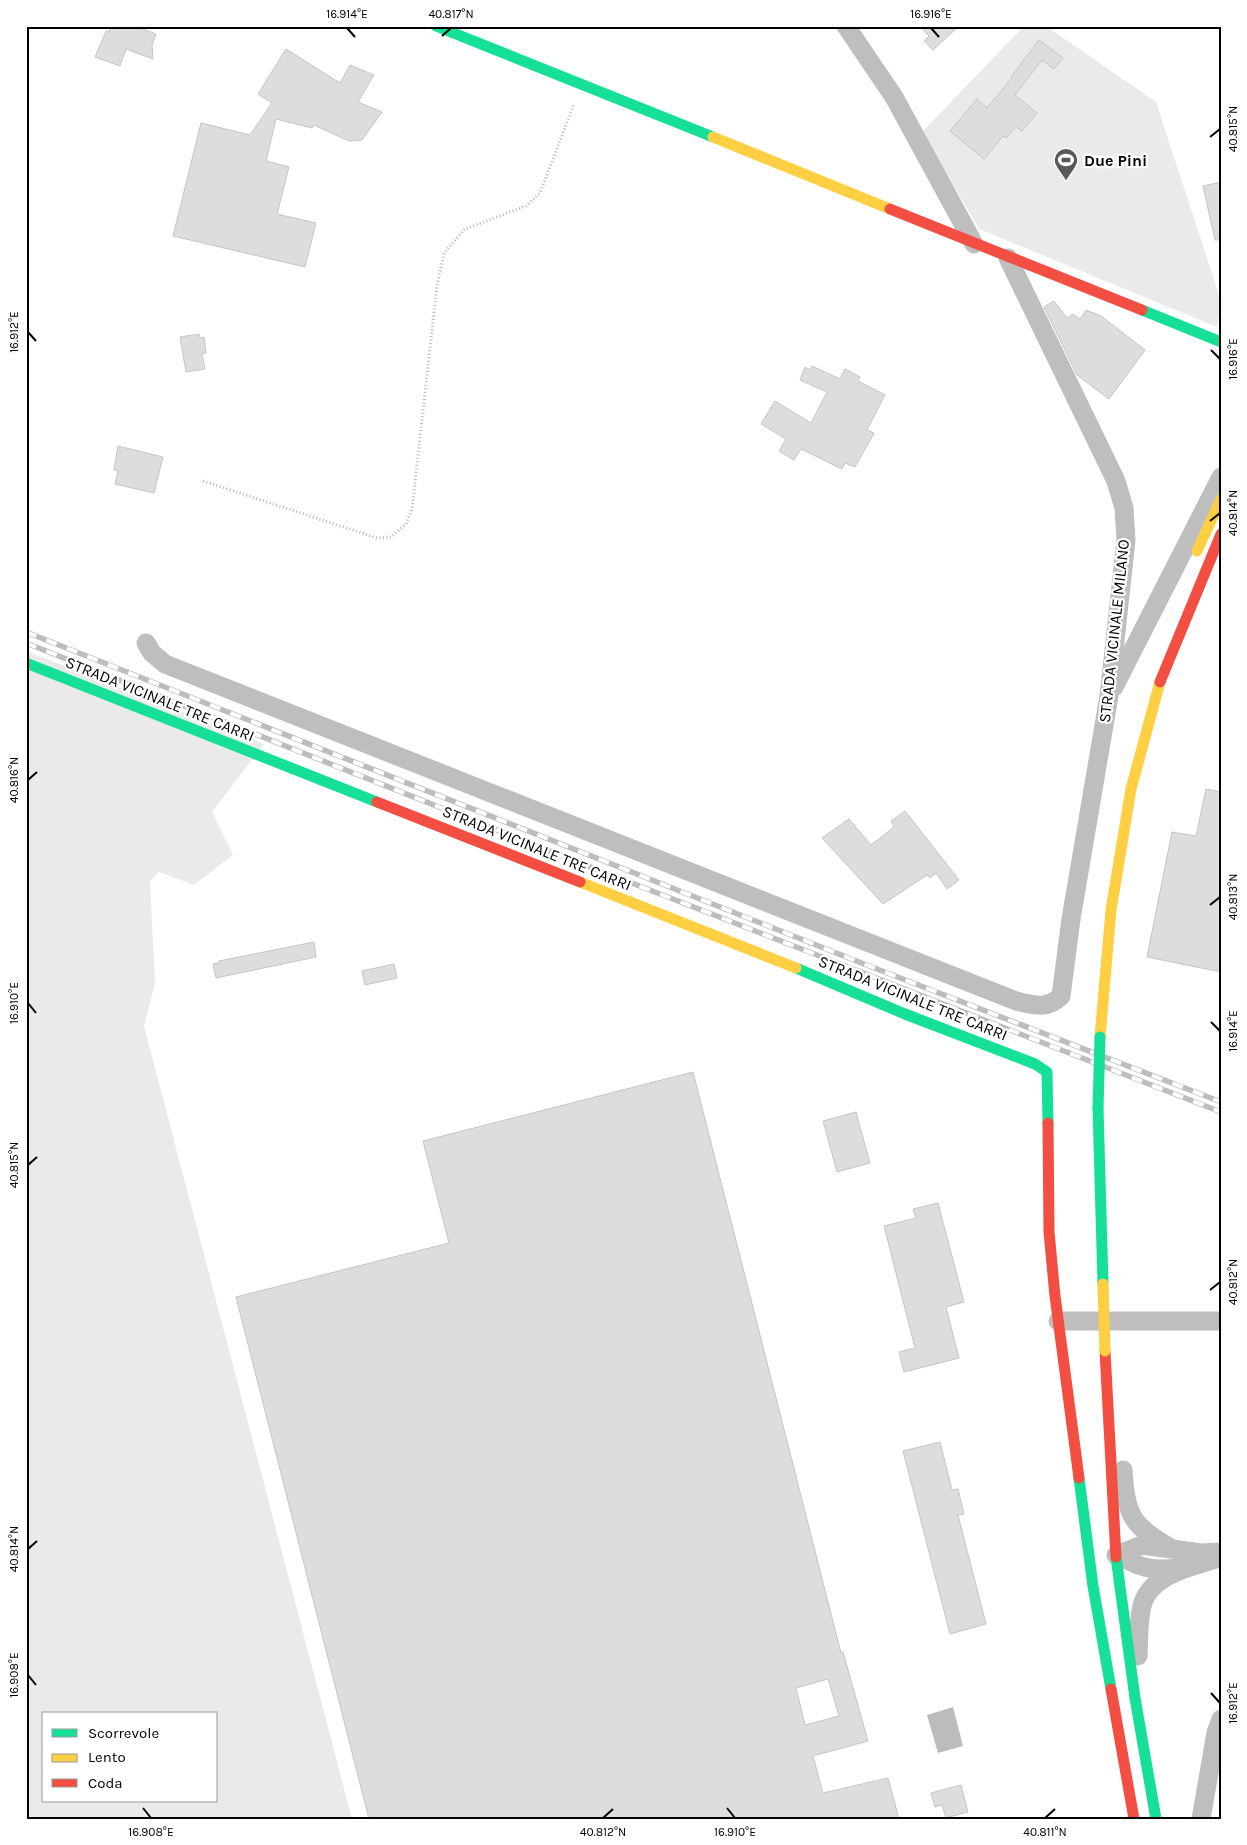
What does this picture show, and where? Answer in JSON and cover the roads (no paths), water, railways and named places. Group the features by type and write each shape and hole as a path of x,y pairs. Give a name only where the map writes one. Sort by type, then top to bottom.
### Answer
{"main road":[{"path":"436,26 1220,342"},
{"path":"1191,566 1221,499"},
{"path":"1156,1819 1136,1698 1116,1555 1105,1351 1098,1108 1100,1037 1106,963 1118,863 1131,789 1157,689 1221,534"},
{"path":"1157,689 1158,663 1162,647"},
{"name":"STRADA VICINALE TRE CARRI","path":"26,663 1035,1064 1047,1072 1049,1232 1058,1321"},
{"path":"1058,1321 1091,1576 1134,1819"}],"street":[{"path":"846,26 894,97 974,244"},
{"name":"STRADA VICINALE MILANO","path":"146,643 152,653 165,664 985,989 1035,1006 1054,1003 1061,996 1070,919 1109,696 1126,540 1124,508 1116,481 1008,258"},
{"path":"1109,696 1221,477"},
{"path":"1058,1321 1221,1321"},
{"path":"1108,1392 1120,1422 1125,1490 1129,1511 1144,1532 1171,1548"},
{"path":"1116,1555 1142,1545 1201,1553 1221,1552"},
{"path":"1116,1555 1143,1568 1158,1570 1192,1566"},
{"path":"1136,1698 1142,1604 1158,1583 1180,1570 1221,1557"},
{"path":"1201,1819 1216,1734 1221,1719"}],"railway":[{"path":"26,632 864,964 1221,1102"},
{"path":"26,643 570,859 1221,1112"}],"place":[{"name":"Due Pini","path":"1066,181"}]}
